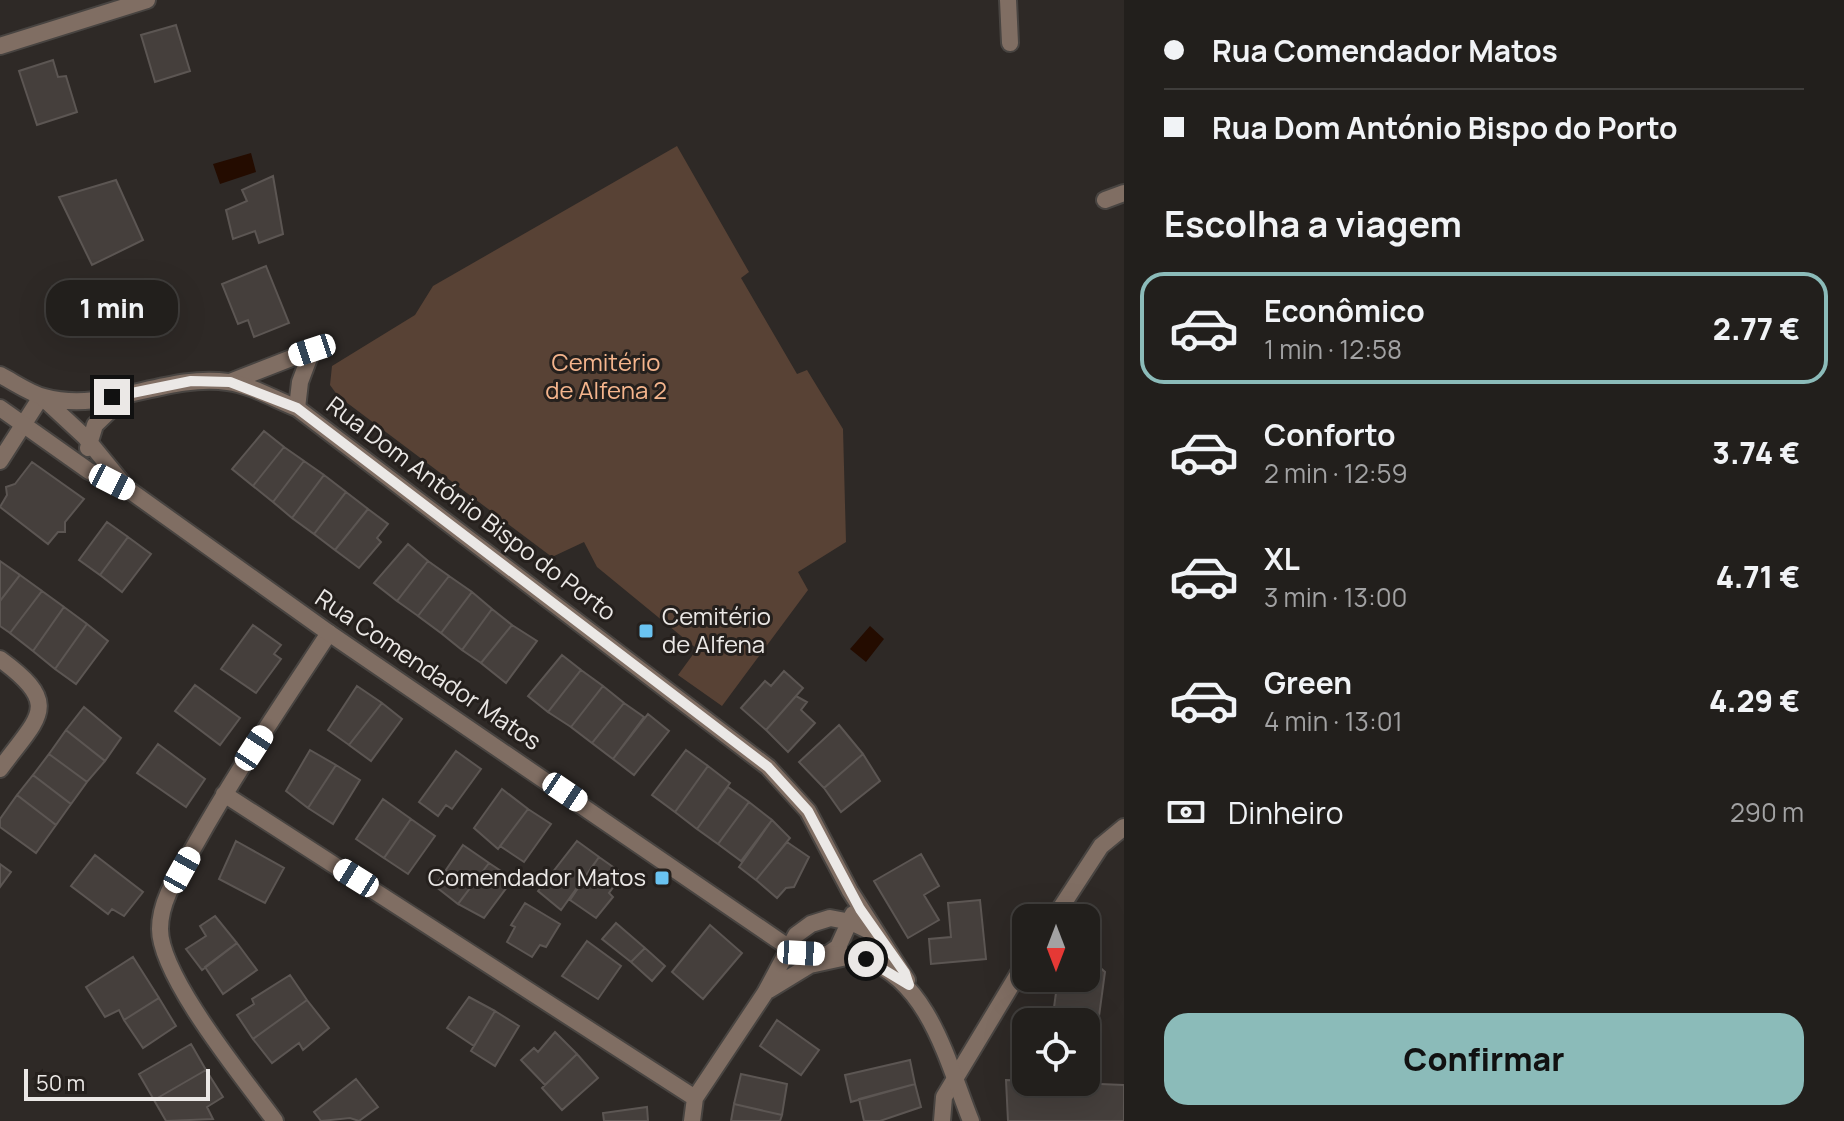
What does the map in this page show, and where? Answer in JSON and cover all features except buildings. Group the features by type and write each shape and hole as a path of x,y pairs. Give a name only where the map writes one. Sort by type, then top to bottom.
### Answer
{"street":[{"path":"0,46 147,0"},
{"path":"1008,0 1010,43"},
{"path":"1105,200 1124,193"},
{"path":"230,382 312,350 300,382 297,408"},
{"name":"Rua Dom António Bispo do Porto","path":"0,375 41,397 95,401 191,381 230,382 297,408 768,767 808,811 850,891 905,973 909,985"},
{"path":"95,474 89,458 88,440 109,408 129,394"},
{"path":"0,461 41,397"},
{"name":"Rua Comendador Matos","path":"41,397 88,440 129,490"},
{"name":"Rua Comendador Matos","path":"0,408 95,474 129,490 329,633 788,947 801,953 857,958 890,971 909,985"},
{"path":"275,1121 226,1055 176,978 160,930 168,895 224,794 329,633"},
{"path":"0,659 30,681 39,696 39,715 0,769"},
{"path":"224,794 695,1098"},
{"path":"1063,904 1101,846 1124,827"},
{"path":"765,993 838,947 851,922 850,891"},
{"path":"692,1121 695,1098 765,993 788,947 811,924 830,918 851,922 876,934"},
{"path":"810,965 857,958"},
{"path":"942,1121 944,1097 1012,983"},
{"path":"909,985 955,1079 971,1121"}],"green space":[{"name":"Cemitério de Alfena 2","path":"677,146 749,272 741,278 797,374 807,370 843,429 846,542 798,572 808,590 722,706 678,675 697,649 597,567 584,542 552,557 338,396 330,385 332,366 415,315 433,286"}],"shaded area":[{"path":"251,153 256,172 220,184 213,164"},
{"path":"870,626 884,639 866,662 850,649"}],"place":[{"name":"Cemitério de Alfena","path":"646,631"},
{"name":"Comendador Matos","path":"662,878"}],"route":[{"path":"112,397 191,381 230,382 297,408 682,698 768,767 808,811 850,891 871,927 905,973 909,985 866,959"}]}
